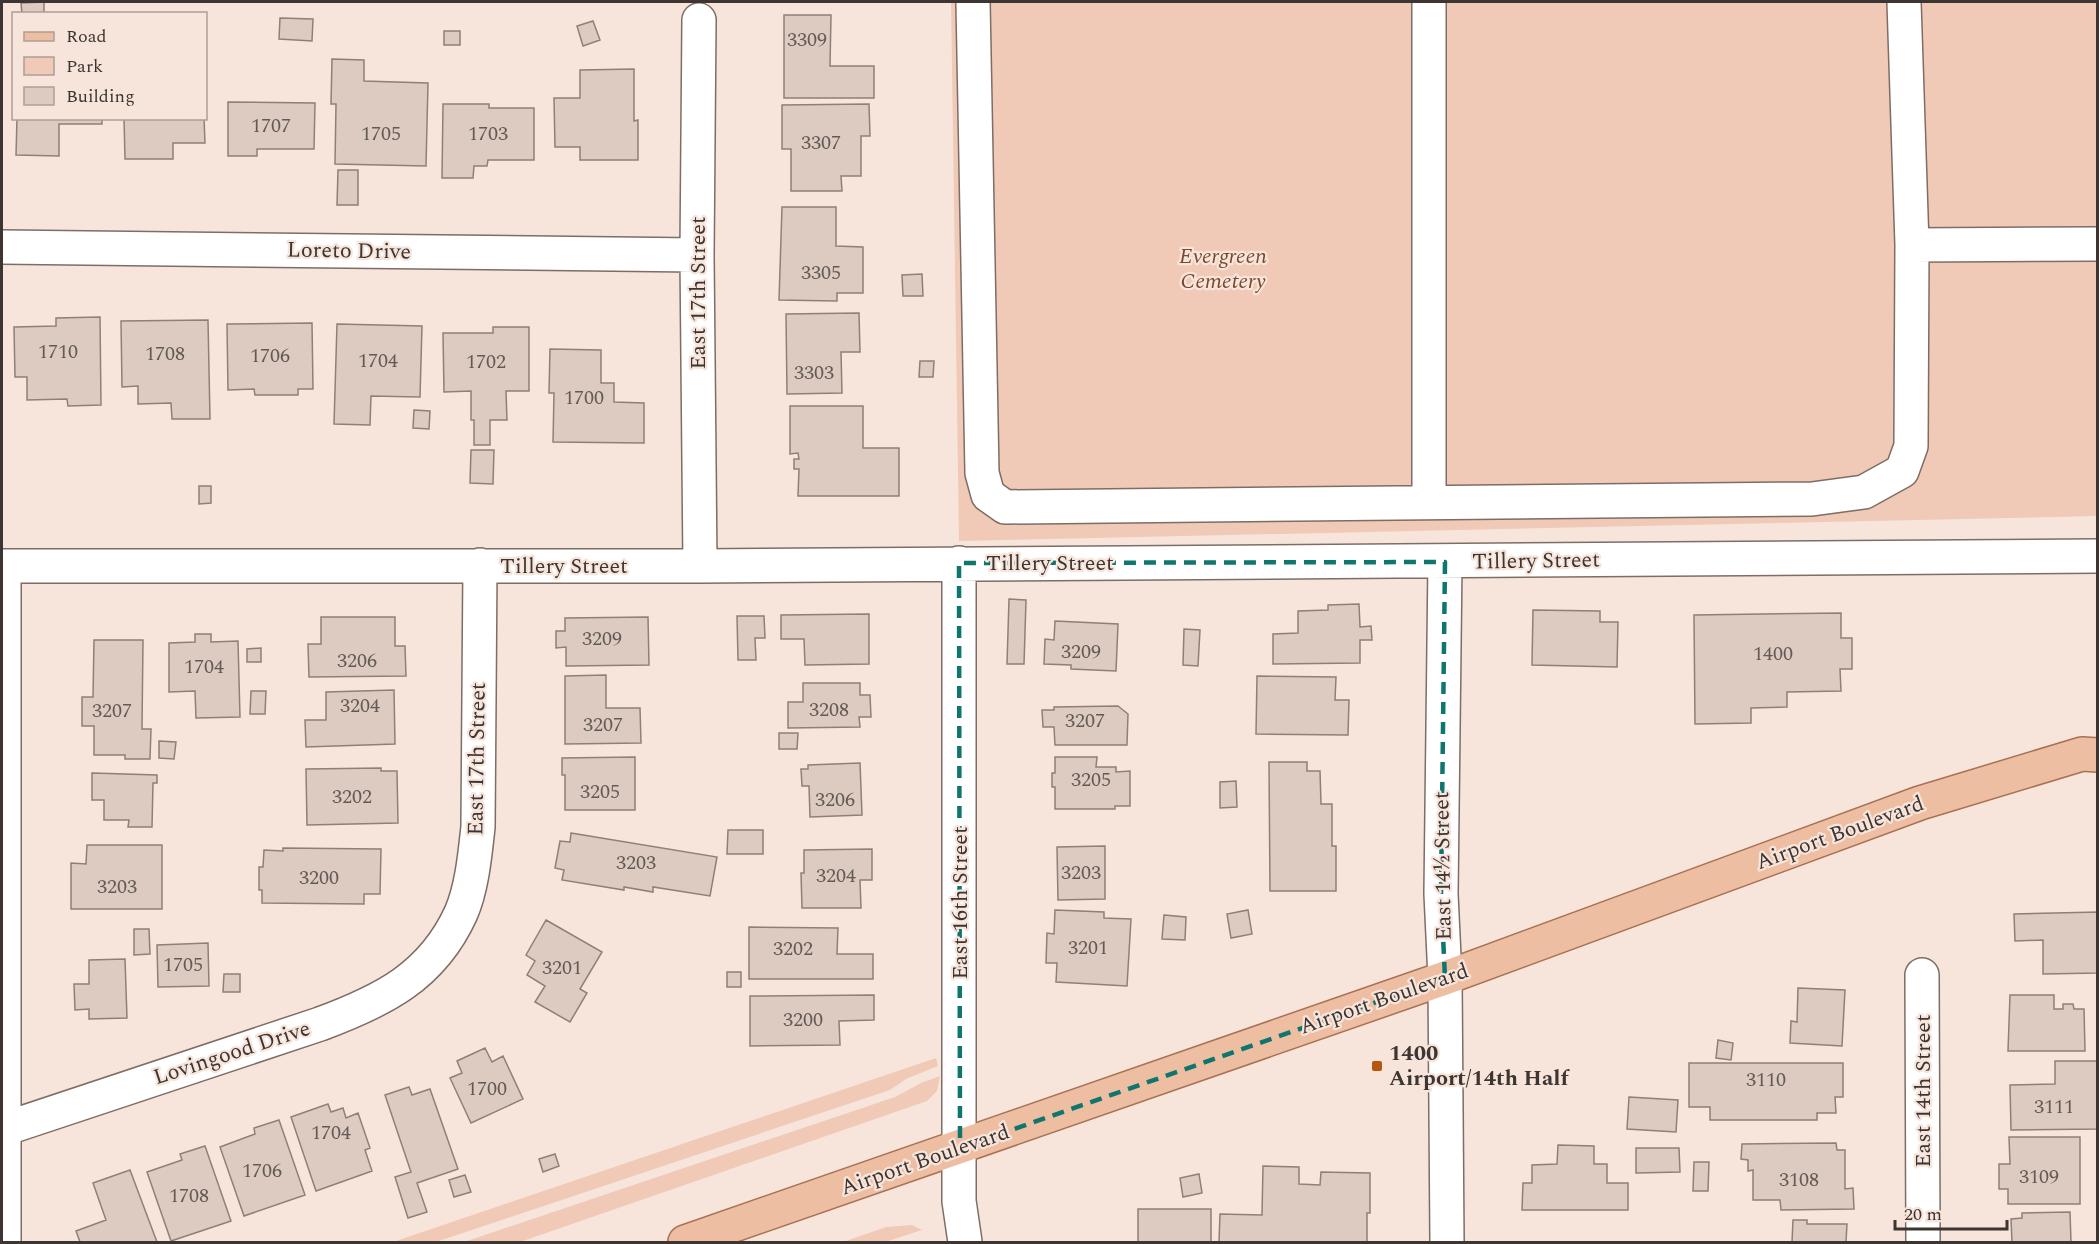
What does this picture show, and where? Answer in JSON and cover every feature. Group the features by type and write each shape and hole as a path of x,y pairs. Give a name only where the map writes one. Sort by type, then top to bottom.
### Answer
{"main road":[{"name":"Airport Boulevard","path":"685,1242 1445,978 1920,804 2092,749"}],"street":[{"path":"973,2 982,473 988,495 1005,507 1812,499 1864,492 1902,471 1911,446 1912,245 1904,2"},
{"path":"1429,2 1429,502"},
{"name":"East 17th Street","path":"699,21 697,255 700,566"},
{"path":"1912,245 2097,244"},
{"name":"Loreto Drive","path":"2,246 697,255"},
{"name":"Tillery Street","path":"3,566 700,566 2097,556"},
{"name":"East 14½ Street","path":"1445,562 1441,894 1445,978 1447,1242"},
{"name":"East 16th Street","path":"959,563 959,1201 965,1242"},
{"path":"3,566 4,1242"},
{"name":"East 17th Street","path":"443,946 462,912 474,864 478,827 480,566"},
{"name":"Lovingood Drive","path":"3,1145 360,1009 394,992 424,969 443,946"},
{"name":"East 14th Street","path":"1922,975 1923,1242"}],"highlighted area":[{"path":"1445,562 1441,894 1445,978 960,1148 959,563"}],"green space":[{"name":"Evergreen Cemetery","path":"951,2 2097,2 2097,516 959,541"},
{"path":"936,1058 938,1066 906,1079 890,1090 436,1242 393,1242"},
{"path":"940,1076 937,1091 927,1101 520,1242 464,1242 895,1097"},
{"path":"912,1225 922,1230 885,1242 843,1242 886,1227"}],"building":[{"path":"44,2 44,12 22,12 21,3"},
{"path":"784,15 831,15 830,66 874,66 874,98 784,98"},
{"path":"280,18 313,19 312,41 279,39"},
{"path":"593,21 600,40 583,46 577,26"},
{"path":"444,31 460,31 460,45 444,45"},
{"path":"332,59 364,60 364,81 428,83 426,166 335,164 336,104 331,104"},
{"path":"634,69 634,121 638,120 638,160 580,160 580,147 555,147 554,98 580,98 580,70"},
{"path":"228,102 315,103 314,149 257,149 257,156 228,156"},
{"path":"443,104 489,104 489,108 534,108 534,160 488,160 487,166 474,166 473,178 442,178"},
{"path":"869,104 870,136 861,136 861,176 841,176 842,191 791,191 791,149 782,149 782,105"},
{"path":"17,120 102,120 102,124 59,124 59,156 16,155"},
{"path":"124,120 204,120 205,143 173,143 173,159 125,159"},
{"path":"338,170 358,170 358,205 337,205"},
{"path":"782,207 836,207 836,246 863,247 863,293 837,293 837,301 779,300"},
{"path":"922,274 923,296 903,296 902,275"},
{"path":"859,313 860,352 841,352 842,393 787,394 786,314"},
{"path":"100,317 101,405 68,406 67,399 27,400 27,377 15,377 14,327 56,326 56,318"},
{"path":"208,320 210,419 172,419 171,403 138,404 138,386 122,387 121,321"},
{"path":"312,323 313,389 298,389 298,395 255,395 254,389 228,390 227,324"},
{"path":"337,324 422,326 420,397 371,396 370,425 334,424"},
{"path":"493,327 529,327 529,391 506,391 507,420 490,420 490,445 474,445 471,391 444,392 443,333 493,333"},
{"path":"550,349 601,350 601,383 614,383 614,402 644,403 644,443 553,442 554,393 549,393"},
{"path":"920,361 934,361 933,377 919,377"},
{"path":"790,406 863,406 863,448 899,448 899,496 798,496 799,469 794,469 794,459 799,459 798,453 790,454"},
{"path":"414,410 430,411 429,429 413,428"},
{"path":"471,450 494,450 493,484 470,483"},
{"path":"199,486 211,486 211,503 199,504"},
{"path":"1009,599 1026,600 1024,664 1007,664"},
{"path":"1359,604 1360,627 1371,626 1372,640 1360,640 1360,663 1273,664 1273,634 1298,633 1298,611 1328,610 1328,605"},
{"path":"1533,610 1600,611 1600,622 1618,622 1617,667 1532,665"},
{"path":"1841,613 1841,638 1852,638 1852,669 1840,669 1841,691 1787,692 1787,707 1751,708 1751,723 1695,724 1694,615"},
{"path":"869,614 869,664 805,665 804,639 781,639 781,615"},
{"path":"737,616 764,616 765,638 755,638 756,660 738,660"},
{"path":"321,617 395,617 395,646 405,646 406,676 309,677 308,644 321,644"},
{"path":"648,617 649,665 566,666 566,647 556,648 556,631 565,631 565,618"},
{"path":"1055,621 1118,624 1116,671 1071,669 1071,665 1044,664 1045,639 1054,640"},
{"path":"1184,629 1200,630 1198,666 1183,665"},
{"path":"195,634 211,634 211,642 238,641 240,717 196,718 195,691 169,692 169,643 195,642"},
{"path":"94,640 143,640 142,729 151,729 150,759 125,759 125,755 94,755 94,726 82,726 82,697 93,697"},
{"path":"261,648 261,662 247,662 247,649"},
{"path":"606,675 606,708 640,708 641,743 565,744 565,676"},
{"path":"1257,676 1336,677 1335,700 1349,700 1348,735 1256,734"},
{"path":"803,683 860,683 860,695 870,695 871,717 859,717 860,727 788,728 788,702 803,702"},
{"path":"394,690 395,744 306,747 305,720 326,720 326,692"},
{"path":"251,691 266,691 265,714 250,714"},
{"path":"1118,706 1128,714 1127,745 1055,745 1054,727 1043,727 1042,710 1054,710 1054,707"},
{"path":"779,733 798,733 797,749 779,749"},
{"path":"159,741 176,742 174,759 159,758"},
{"path":"635,757 635,810 565,810 565,775 562,775 562,758"},
{"path":"1055,757 1097,757 1096,767 1116,767 1116,772 1130,771 1130,806 1115,806 1115,809 1055,809 1055,787 1052,787 1052,773 1055,773"},
{"path":"1269,762 1307,762 1307,771 1320,771 1321,804 1332,804 1332,846 1336,846 1336,891 1270,891"},
{"path":"860,763 862,815 810,817 809,786 802,786 801,769 808,769 808,765"},
{"path":"381,768 381,771 397,771 398,823 307,825 306,769"},
{"path":"92,773 157,775 157,783 153,783 152,827 128,827 129,820 104,820 104,800 92,800"},
{"path":"1236,781 1237,807 1220,808 1220,782"},
{"path":"728,830 763,830 763,854 727,854"},
{"path":"571,833 717,857 710,896 653,887 653,892 624,887 624,890 562,880 564,870 555,868 560,841 570,842"},
{"path":"87,845 162,845 162,909 71,909 71,863 86,864"},
{"path":"1105,846 1105,899 1058,900 1057,847"},
{"path":"283,848 381,849 380,894 364,894 364,904 262,903 262,890 259,890 259,867 263,867 264,850 283,851"},
{"path":"872,849 872,880 860,880 861,908 802,908 801,873 804,873 804,850"},
{"path":"1055,910 1104,912 1104,918 1131,919 1127,986 1056,982 1057,963 1046,963 1047,933 1054,934"},
{"path":"1248,910 1252,934 1231,938 1227,914"},
{"path":"2098,912 2098,973 2043,974 2043,940 2015,941 2014,914"},
{"path":"1164,915 1186,917 1185,940 1162,939"},
{"path":"546,920 602,952 580,989 587,993 570,1022 535,1002 545,986 527,975 535,961 526,955"},
{"path":"749,927 838,928 837,954 873,954 873,979 749,979"},
{"path":"134,929 149,929 150,954 134,955"},
{"path":"208,943 209,986 158,987 157,945"},
{"path":"125,959 127,1018 89,1019 89,1009 75,1010 74,984 89,984 89,960"},
{"path":"727,972 741,972 741,987 727,987"},
{"path":"224,974 240,974 240,992 223,992"},
{"path":"1798,988 1845,990 1842,1046 1790,1043 1791,1021 1797,1022"},
{"path":"874,995 874,1020 839,1021 840,1045 750,1046 750,996"},
{"path":"2010,995 2054,995 2054,1009 2063,1009 2063,1004 2073,1004 2074,1009 2084,1009 2085,1051 2008,1051"},
{"path":"1718,1040 1733,1043 1731,1060 1716,1058"},
{"path":"485,1048 492,1062 503,1056 523,1099 471,1123 450,1078 462,1073 457,1061"},
{"path":"2055,1061 2098,1061 2098,1129 2011,1130 2010,1085 2055,1084"},
{"path":"1689,1063 1843,1063 1843,1097 1835,1097 1836,1113 1817,1113 1817,1120 1710,1120 1710,1107 1689,1107"},
{"path":"409,1087 412,1095 430,1089 458,1169 417,1183 427,1212 408,1218 395,1177 411,1172 385,1095"},
{"path":"1629,1097 1678,1100 1676,1132 1627,1129"},
{"path":"328,1104 331,1112 343,1108 346,1118 358,1113 370,1148 365,1150 372,1171 316,1191 291,1117"},
{"path":"279,1120 305,1195 244,1216 220,1147 255,1134 254,1128"},
{"path":"2009,1137 2080,1137 2080,1204 2008,1204 2008,1189 1999,1189 1999,1164 2010,1164"},
{"path":"1836,1143 1837,1150 1845,1150 1845,1189 1853,1188 1854,1209 1781,1210 1780,1200 1753,1200 1753,1170 1748,1171 1748,1160 1741,1159 1742,1144"},
{"path":"1558,1145 1594,1146 1594,1164 1607,1164 1607,1183 1628,1183 1628,1210 1522,1210 1523,1183 1532,1183 1532,1165 1557,1164"},
{"path":"205,1146 231,1221 171,1241 147,1172 182,1160 180,1154"},
{"path":"1636,1148 1679,1148 1680,1172 1636,1173"},
{"path":"555,1154 559,1166 543,1172 539,1159"},
{"path":"1694,1162 1709,1162 1708,1191 1693,1191"},
{"path":"1263,1166 1299,1167 1299,1184 1320,1185 1321,1172 1370,1173 1367,1242 1219,1242 1220,1214 1262,1215"},
{"path":"130,1170 157,1242 80,1242 76,1231 106,1220 93,1183"},
{"path":"1199,1174 1202,1193 1183,1197 1180,1178"},
{"path":"465,1175 471,1192 454,1197 449,1180"},
{"path":"1138,1209 1211,1209 1211,1242 1138,1242"},
{"path":"2070,1212 2071,1242 2012,1242 2011,1219 2022,1218 2022,1213"},
{"path":"1793,1220 1807,1220 1807,1224 1847,1224 1846,1242 1792,1242"}],"place":[{"name":"1400 Airport/14th Half","path":"1377,1066"}]}
